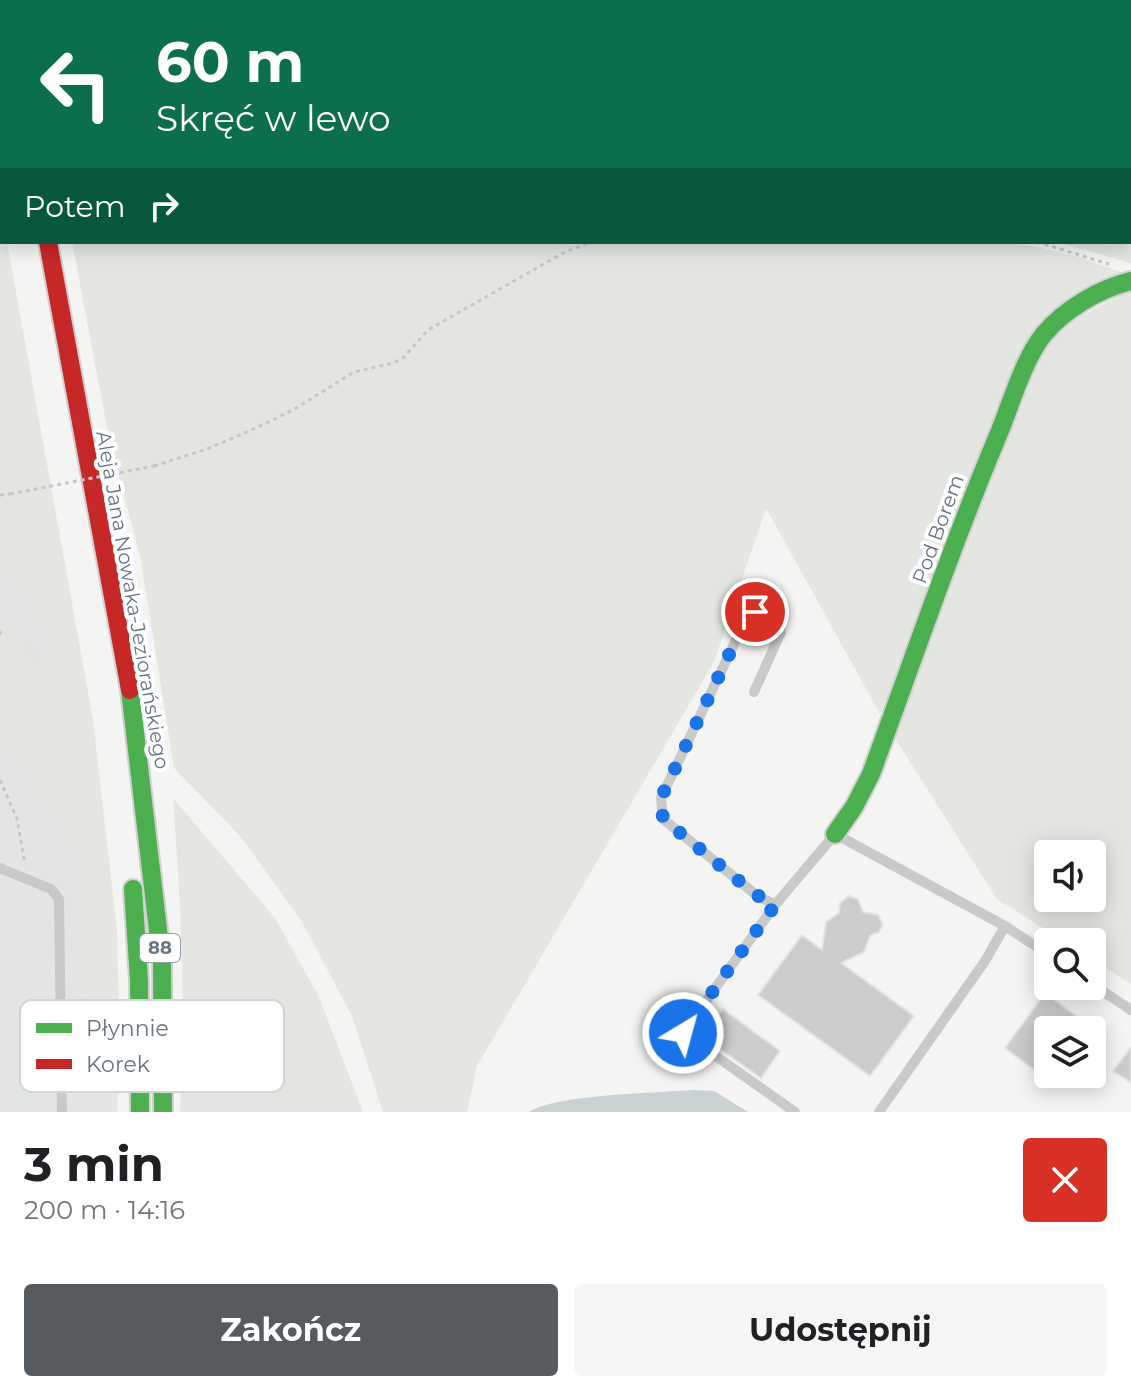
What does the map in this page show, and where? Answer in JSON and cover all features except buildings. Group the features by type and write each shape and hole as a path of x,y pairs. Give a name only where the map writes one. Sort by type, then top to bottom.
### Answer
{"main road":[{"name":"Aleja Jana Nowaka-Jeziorańskiego","path":"30,244 80,517"},
{"name":"Aleja Jana Nowaka-Jeziorańskiego","path":"48,244 129,679 162,964 162,1000"},
{"name":"Pod Borem","path":"835,834 854,807 871,774 977,486 1031,356 1043,336 1096,294 1131,281"},
{"name":"Aleja Jana Nowaka-Jeziorańskiego","path":"88,562 107,661 128,834"},
{"name":"88","path":"132,877 139,1000"},
{"name":"88","path":"140,1092 140,1112"},
{"name":"Aleja Jana Nowaka-Jeziorańskiego","path":"163,1092 163,1112"}],"lane":[{"path":"754,692 781,632 778,619 767,613 755,612 746,619 661,798 663,819 755,894 775,905"},
{"path":"795,1112 683,1033 775,905 835,834 1034,945"},
{"path":"0,868 51,889 59,899 60,1000"},
{"path":"879,1112 985,961 1005,926"},
{"path":"1106,993 1131,1010"},
{"path":"62,1092 62,1112"}],"path":[{"path":"0,495 154,466 207,449 293,410 354,372 403,358 428,330 563,253 586,244"},
{"path":"1047,244 1116,267"},
{"path":"0,631 0,639"},
{"path":"0,780 17,819 28,879"}],"shaded area":[{"path":"0,244 7,244 93,720 117,930 119,1000 82,1000 81,891 72,848 36,792 26,765 0,754 0,618 45,663 41,618 0,565"},
{"path":"72,244 1023,244 1076,256 1127,274 1059,314 880,714 766,508 714,662 477,1066 467,1112 383,1112 352,1016 301,920 240,836 174,768 140,555 111,448"},
{"path":"1064,244 1131,244 1131,263"},
{"path":"1131,289 1131,984 1106,968 1106,928 1043,928 997,899 891,732 1038,354 1060,328"},
{"path":"0,565 41,618 45,664 0,618"},
{"path":"0,754 26,765 36,792 72,848 81,891 82,1000 20,1000 20,1092 84,1092 84,1112 0,1112"},
{"path":"173,798 275,918 319,997 363,1112 180,1112 181,1092 284,1092 284,1000 183,1000"},
{"path":"714,1091 748,1112 529,1112 561,1101"},
{"path":"84,1092 118,1092 117,1112 84,1112"}],"traffic: fast":[{"path":"835,834 854,807 871,774 965,518 1030,356 1044,334 1072,308 1107,289 1131,281"},
{"path":"130,690 162,964 162,1000"},
{"path":"133,889 139,1000"},
{"path":"140,1092 140,1112"},
{"path":"163,1092 163,1112"}],"traffic: jam":[{"path":"48,244 130,690"}],"route":[{"path":"683,1033 775,905 755,894 663,819 661,798 746,619 755,612"}]}
